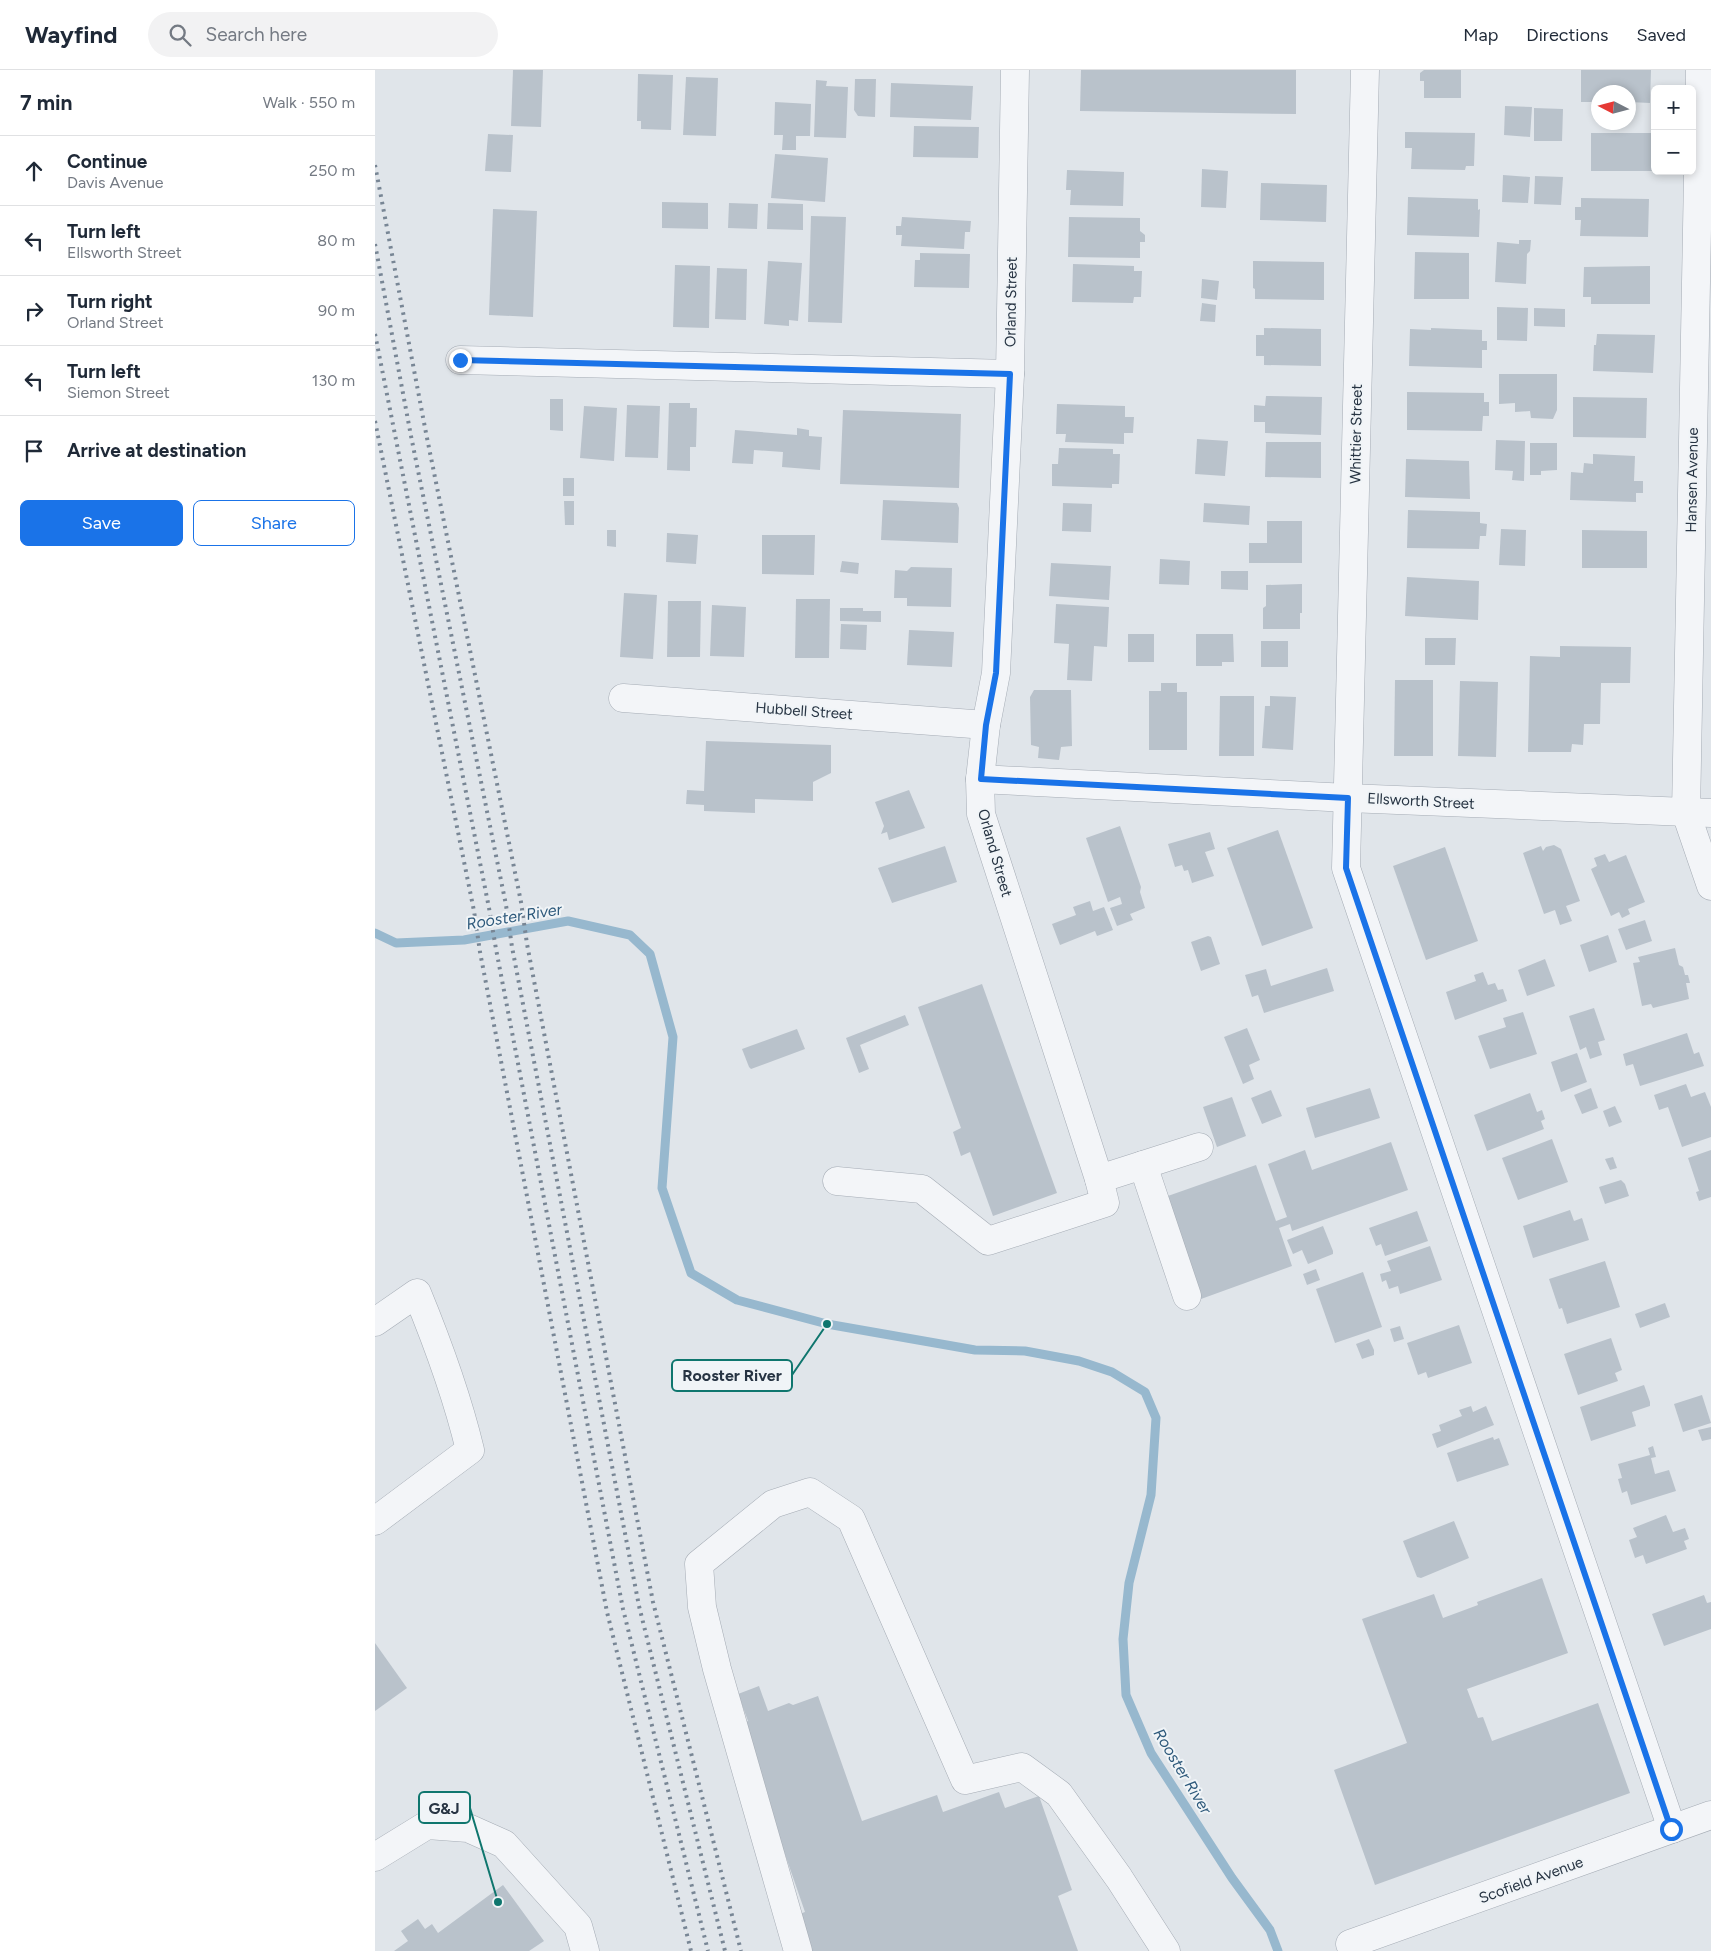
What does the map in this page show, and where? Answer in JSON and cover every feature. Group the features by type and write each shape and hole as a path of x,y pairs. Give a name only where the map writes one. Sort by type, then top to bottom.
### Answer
{"street":[{"name":"Orland Street","path":"1015,70 1010,374 996,673 986,725 981,779 981,814 1102,1191"},
{"name":"Whittier Street","path":"1365,70 1346,868 1671,1829"},
{"name":"Hansen Avenue","path":"1700,70 1699,813 1711,886"},
{"path":"460,360 1010,374"},
{"name":"Hubbell Street","path":"623,698 986,725"},
{"name":"Ellsworth Street","path":"981,779 1348,798 1699,813"},
{"path":"837,1181 922,1189 988,1241 1102,1191 1143,1165 1199,1147"},
{"path":"1143,1165 1187,1296"},
{"path":"375,1322 417,1293 433,1330 470,1450 375,1521"},
{"path":"798,1951 717,1669 702,1607 699,1564 773,1504 810,1492 851,1519 965,1780 1022,1767 1059,1794 1119,1878 1166,1951"},
{"name":"Scofield Avenue","path":"1350,1944 1711,1815"},
{"path":"375,1857 427,1825 468,1828 504,1844 578,1926 585,1951"}],"building":[{"path":"513,70 543,70 541,127 511,126"},
{"path":"1081,70 1296,70 1296,114 1080,111"},
{"path":"1424,70 1461,70 1461,98 1424,98 1424,81 1420,81 1420,73"},
{"path":"1581,70 1651,70 1650,103 1636,102 1636,85 1591,85 1591,102 1581,102"},
{"path":"638,74 673,75 671,130 641,129 641,121 637,121"},
{"path":"686,77 718,78 716,136 683,135"},
{"path":"855,79 876,79 875,117 858,116 854,110"},
{"path":"816,80 827,81 826,86 848,87 846,138 814,137"},
{"path":"891,83 973,86 971,120 890,117"},
{"path":"775,102 811,104 810,136 796,136 796,150 782,150 783,135 774,135"},
{"path":"1505,106 1532,107 1530,137 1504,135"},
{"path":"1534,108 1563,109 1562,141 1534,141"},
{"path":"914,126 979,127 978,158 913,157"},
{"path":"1405,132 1475,133 1474,166 1466,166 1465,170 1411,169 1412,148 1405,148"},
{"path":"1591,133 1651,133 1651,171 1591,171"},
{"path":"488,134 513,135 511,172 485,171"},
{"path":"775,154 828,158 825,202 771,198"},
{"path":"1202,169 1228,171 1226,208 1201,207"},
{"path":"1067,170 1124,172 1123,206 1070,205 1071,190 1066,190"},
{"path":"1503,175 1530,177 1528,203 1502,202"},
{"path":"1535,176 1563,177 1561,205 1534,204"},
{"path":"1261,183 1327,185 1326,222 1260,220"},
{"path":"1408,197 1478,199 1478,210 1480,209 1479,237 1407,235"},
{"path":"1581,198 1649,199 1648,237 1580,236 1581,220 1575,220 1575,207 1581,207"},
{"path":"662,202 708,203 708,229 662,228"},
{"path":"729,203 758,204 757,229 728,228"},
{"path":"768,203 803,204 803,230 767,229"},
{"path":"493,209 537,211 533,317 489,315"},
{"path":"811,216 846,217 842,323 808,322"},
{"path":"902,217 971,221 970,232 965,232 964,249 901,246 902,235 896,235 896,226 901,226"},
{"path":"1069,217 1140,218 1140,231 1145,235 1145,242 1140,242 1140,258 1068,257"},
{"path":"1519,240 1531,240 1530,251 1527,254 1526,284 1495,282 1497,242 1519,244"},
{"path":"1415,252 1469,253 1469,299 1414,299"},
{"path":"920,253 970,254 969,288 914,287 915,260 920,260"},
{"path":"768,261 802,263 798,321 789,320 789,326 764,324"},
{"path":"1253,261 1324,262 1324,300 1255,299"},
{"path":"1073,264 1134,266 1134,271 1142,271 1141,297 1134,297 1133,303 1072,302"},
{"path":"675,265 710,266 709,328 673,327"},
{"path":"1650,266 1650,304 1591,304 1591,297 1583,297 1584,267"},
{"path":"717,268 747,269 746,320 715,319"},
{"path":"1202,279 1219,281 1217,300 1201,298"},
{"path":"1202,303 1216,305 1215,322 1200,321"},
{"path":"1497,307 1528,308 1527,341 1497,340"},
{"path":"1534,308 1565,309 1565,327 1534,326"},
{"path":"1264,328 1321,329 1321,366 1264,365 1264,356 1256,356 1256,335 1264,335"},
{"path":"1431,328 1482,330 1482,341 1487,341 1487,350 1482,350 1482,368 1409,366 1410,329 1431,330"},
{"path":"1597,334 1655,335 1653,373 1593,371 1594,345 1596,345"},
{"path":"1499,374 1557,374 1557,410 1553,419 1531,418 1530,411 1515,412 1515,403 1499,404"},
{"path":"1407,392 1484,393 1484,402 1489,402 1489,416 1483,416 1482,431 1407,430"},
{"path":"1266,396 1322,397 1321,435 1265,433 1265,422 1254,422 1254,405 1265,406"},
{"path":"1573,397 1647,398 1646,438 1573,437"},
{"path":"550,399 563,399 563,431 550,430"},
{"path":"669,403 690,403 690,408 697,408 696,447 690,447 690,471 667,470"},
{"path":"1057,404 1125,406 1125,417 1134,417 1133,433 1124,433 1124,444 1065,442 1066,434 1056,434"},
{"path":"627,405 660,406 658,458 625,457"},
{"path":"584,406 617,408 614,461 580,458"},
{"path":"843,410 961,414 959,488 840,484"},
{"path":"797,428 809,430 809,436 822,437 820,470 782,467 783,452 754,450 753,464 732,463 735,430 797,435"},
{"path":"1197,439 1228,441 1225,476 1195,474"},
{"path":"1496,440 1525,441 1524,481 1512,480 1513,471 1495,470"},
{"path":"1266,442 1321,442 1321,478 1265,477"},
{"path":"1530,443 1557,443 1557,470 1541,471 1541,475 1530,475"},
{"path":"1059,448 1113,449 1113,454 1120,454 1119,484 1112,484 1112,488 1052,486 1052,464 1058,464"},
{"path":"1593,454 1635,456 1634,481 1643,481 1643,493 1636,493 1636,502 1570,500 1571,472 1583,473 1584,463 1593,464"},
{"path":"1406,459 1469,461 1470,499 1405,497"},
{"path":"563,478 574,478 574,496 563,496"},
{"path":"883,500 957,503 959,508 958,543 881,540"},
{"path":"564,501 574,501 574,525 565,525"},
{"path":"1063,503 1092,504 1091,532 1062,531"},
{"path":"1204,503 1250,506 1249,525 1203,522"},
{"path":"1408,510 1480,512 1480,523 1487,524 1486,536 1480,536 1479,549 1407,548"},
{"path":"1267,521 1302,521 1302,563 1249,563 1249,543 1267,543"},
{"path":"1501,529 1526,530 1525,566 1499,565"},
{"path":"607,530 616,530 616,547 607,546"},
{"path":"1582,530 1647,531 1647,568 1582,568"},
{"path":"667,533 698,535 696,564 666,562"},
{"path":"762,535 815,535 814,575 762,574"},
{"path":"1160,559 1190,561 1189,585 1159,584"},
{"path":"842,561 859,563 858,574 840,572"},
{"path":"1051,563 1111,566 1109,600 1049,596"},
{"path":"911,567 952,568 951,607 907,606 907,598 894,598 895,570 907,571"},
{"path":"1221,571 1248,571 1248,590 1221,589"},
{"path":"1407,577 1479,581 1478,620 1405,616"},
{"path":"1302,584 1300,629 1263,629 1266,585"},
{"path":"624,593 657,595 653,659 620,657"},
{"path":"796,599 830,599 829,658 795,658"},
{"path":"668,601 701,601 700,657 667,657"},
{"path":"1056,604 1109,607 1107,647 1094,646 1092,681 1067,680 1069,644 1054,643"},
{"path":"712,605 746,607 744,657 710,656"},
{"path":"840,608 863,608 863,611 881,611 881,622 840,621"},
{"path":"841,624 867,625 866,650 840,649"},
{"path":"909,630 954,632 952,667 907,665"},
{"path":"1128,634 1154,634 1154,662 1128,662"},
{"path":"1196,634 1233,634 1234,662 1222,662 1222,666 1196,666"},
{"path":"1425,638 1456,638 1455,665 1425,665"},
{"path":"1261,641 1288,641 1288,667 1261,667"},
{"path":"1560,646 1631,647 1630,683 1601,683 1600,724 1584,724 1583,745 1572,744 1571,752 1528,752 1530,656 1560,657"},
{"path":"1395,680 1433,680 1433,756 1394,756"},
{"path":"1460,681 1498,682 1496,757 1458,756"},
{"path":"1161,683 1177,683 1177,692 1187,692 1187,750 1149,750 1149,691 1161,691"},
{"path":"1034,690 1071,690 1072,746 1061,747 1059,760 1038,758 1039,747 1031,745 1030,697"},
{"path":"1220,696 1254,696 1254,756 1219,756"},
{"path":"1270,696 1296,697 1293,750 1262,748 1265,706 1270,706"},
{"path":"706,741 831,745 831,773 813,782 813,801 755,799 755,813 704,811 704,805 686,804 687,790 704,791"},
{"path":"909,790 925,828 889,840 887,832 881,834 884,826 875,802"},
{"path":"1120,826 1141,887 1140,892 1145,908 1130,914 1133,920 1117,926 1110,908 1122,904 1120,897 1108,902 1086,838"},
{"path":"1278,830 1313,928 1262,946 1227,848"},
{"path":"1210,832 1215,849 1205,852 1214,876 1192,883 1188,870 1184,871 1182,865 1175,867 1168,844"},
{"path":"1554,845 1561,849 1580,901 1566,906 1572,921 1560,925 1555,910 1544,914 1523,853 1541,846 1543,851 1546,847"},
{"path":"945,846 957,882 892,903 878,868"},
{"path":"1445,847 1478,941 1426,960 1393,866"},
{"path":"1605,854 1609,862 1626,855 1645,902 1628,909 1630,914 1622,918 1619,912 1611,916 1591,869 1597,866 1594,858"},
{"path":"1090,901 1093,911 1104,907 1113,930 1097,936 1095,931 1060,945 1052,924 1076,915 1073,907"},
{"path":"1645,920 1652,941 1626,950 1618,929"},
{"path":"1608,935 1617,962 1589,972 1580,945"},
{"path":"1208,936 1211,937 1220,964 1201,971 1191,942"},
{"path":"1675,948 1679,965 1683,967 1685,975 1688,975 1690,983 1686,983 1689,999 1653,1008 1651,1004 1642,1006 1633,963 1640,962 1638,957"},
{"path":"1545,959 1555,986 1527,996 1518,970"},
{"path":"1327,968 1334,991 1264,1013 1258,995 1252,997 1245,975 1266,969 1271,986"},
{"path":"1483,972 1488,985 1495,983 1498,990 1503,989 1507,1001 1455,1020 1446,992 1476,981 1474,975"},
{"path":"982,984 1057,1193 993,1216 970,1152 961,1156 953,1132 961,1128 918,1007"},
{"path":"1594,1008 1605,1040 1598,1042 1602,1055 1590,1059 1586,1047 1580,1050 1569,1016"},
{"path":"1523,1012 1537,1054 1490,1069 1478,1036 1506,1027 1503,1018"},
{"path":"905,1015 909,1025 860,1045 869,1069 859,1073 846,1038"},
{"path":"1247,1028 1260,1060 1249,1065 1254,1079 1243,1084 1224,1037"},
{"path":"797,1029 805,1049 751,1069 749,1067 742,1049"},
{"path":"1687,1033 1694,1054 1699,1052 1704,1066 1640,1086 1633,1064 1626,1066 1623,1054"},
{"path":"1577,1053 1587,1082 1561,1092 1551,1062"},
{"path":"1686,1084 1691,1097 1705,1092 1711,1107 1711,1137 1682,1147 1668,1107 1659,1110 1654,1095"},
{"path":"1370,1088 1380,1118 1315,1138 1306,1108"},
{"path":"1591,1088 1598,1108 1582,1114 1574,1095"},
{"path":"1271,1090 1282,1116 1262,1124 1251,1098"},
{"path":"1530,1093 1537,1112 1542,1110 1545,1119 1541,1121 1544,1129 1487,1151 1474,1115"},
{"path":"1232,1097 1246,1136 1217,1147 1203,1107"},
{"path":"1615,1106 1622,1122 1609,1127 1603,1111"},
{"path":"1552,1139 1568,1182 1518,1200 1502,1158"},
{"path":"1391,1142 1408,1190 1292,1231 1290,1224 1279,1228 1292,1266 1201,1299 1165,1197 1256,1165 1276,1221 1287,1217 1268,1164 1305,1150 1312,1170"},
{"path":"1711,1150 1711,1197 1699,1201 1696,1192 1699,1191 1688,1158"},
{"path":"1613,1157 1617,1168 1610,1170 1605,1159"},
{"path":"1621,1180 1625,1184 1629,1196 1605,1204 1599,1187"},
{"path":"1570,1210 1574,1221 1582,1218 1589,1240 1533,1258 1523,1226"},
{"path":"1417,1211 1428,1241 1385,1256 1381,1244 1376,1246 1369,1228"},
{"path":"1323,1226 1333,1254 1308,1264 1302,1250 1293,1254 1287,1240"},
{"path":"1430,1246 1442,1280 1400,1294 1398,1286 1389,1289 1386,1280 1382,1282 1380,1274 1391,1271 1387,1261"},
{"path":"1605,1261 1620,1307 1567,1324 1562,1308 1559,1309 1549,1279"},
{"path":"1316,1269 1320,1280 1307,1285 1303,1274"},
{"path":"1363,1272 1382,1327 1335,1343 1316,1289"},
{"path":"1665,1303 1670,1317 1640,1328 1635,1314"},
{"path":"1459,1325 1472,1363 1428,1378 1426,1372 1418,1375 1407,1343"},
{"path":"1400,1326 1404,1339 1394,1342 1390,1329"},
{"path":"1611,1338 1622,1370 1615,1373 1618,1381 1578,1395 1564,1354"},
{"path":"1369,1339 1374,1355 1362,1359 1356,1344"},
{"path":"1644,1385 1650,1406 1632,1412 1636,1426 1591,1441 1580,1407"},
{"path":"1702,1395 1711,1423 1683,1432 1674,1404"},
{"path":"1471,1406 1473,1412 1486,1406 1494,1425 1437,1448 1432,1434 1441,1431 1439,1425 1462,1416 1459,1410"},
{"path":"1711,1427 1711,1439 1702,1441 1698,1430"},
{"path":"1493,1437 1494,1440 1499,1438 1509,1465 1457,1482 1447,1453"},
{"path":"1653,1446 1656,1457 1651,1458 1655,1474 1669,1470 1676,1491 1631,1505 1627,1491 1622,1493 1618,1479 1622,1478 1618,1464 1650,1455 1648,1448"},
{"path":"1666,1515 1673,1532 1685,1528 1689,1539 1684,1541 1687,1549 1646,1564 1643,1555 1635,1558 1629,1540 1637,1537 1633,1528"},
{"path":"1454,1521 1469,1558 1421,1578 1417,1577 1403,1541"},
{"path":"1542,1578 1568,1653 1467,1689 1478,1718 1483,1717 1492,1741 1598,1703 1630,1793 1375,1885 1334,1770 1407,1743 1362,1619 1434,1594 1443,1618 1478,1605 1477,1602"},
{"path":"1704,1595 1707,1603 1711,1602 1711,1629 1664,1646 1652,1614"},
{"path":"375,1643 407,1688 375,1711"},
{"path":"759,1686 768,1711 789,1703 793,1705 818,1696 862,1821 937,1795 943,1812 999,1792 1005,1808 1039,1796 1072,1890 1058,1896 1078,1951 802,1951 790,1917 805,1912 740,1724 748,1721 738,1694"},
{"path":"503,1885 544,1941 529,1951 394,1951 408,1941 401,1931 418,1919 425,1929 432,1924 438,1933"}],"waterway":[{"name":"Rooster River","path":"375,933 396,943 464,940 568,921 630,935 650,954 673,1037 662,1188 691,1273 737,1300 827,1324 975,1350 1025,1351 1079,1361 1112,1372 1145,1392 1156,1418 1151,1495 1129,1583 1123,1639 1126,1695 1151,1753 1232,1878 1270,1930 1278,1951"}],"railway":[{"path":"375,165 426,433 521,902 527,944 653,1602 741,1951"},
{"path":"375,244 411,436 506,905 512,947 639,1606 725,1951"},
{"path":"375,334 489,908 623,1609 708,1951"},
{"path":"375,421 474,911 480,952 607,1612 691,1951"}],"place":[{"name":"Rooster River","path":"827,1324"},
{"name":"G&J","path":"498,1902"}],"route":[{"path":"460,360 1010,374 996,673 986,725 981,779 1348,798 1346,868 1671,1829"}]}
